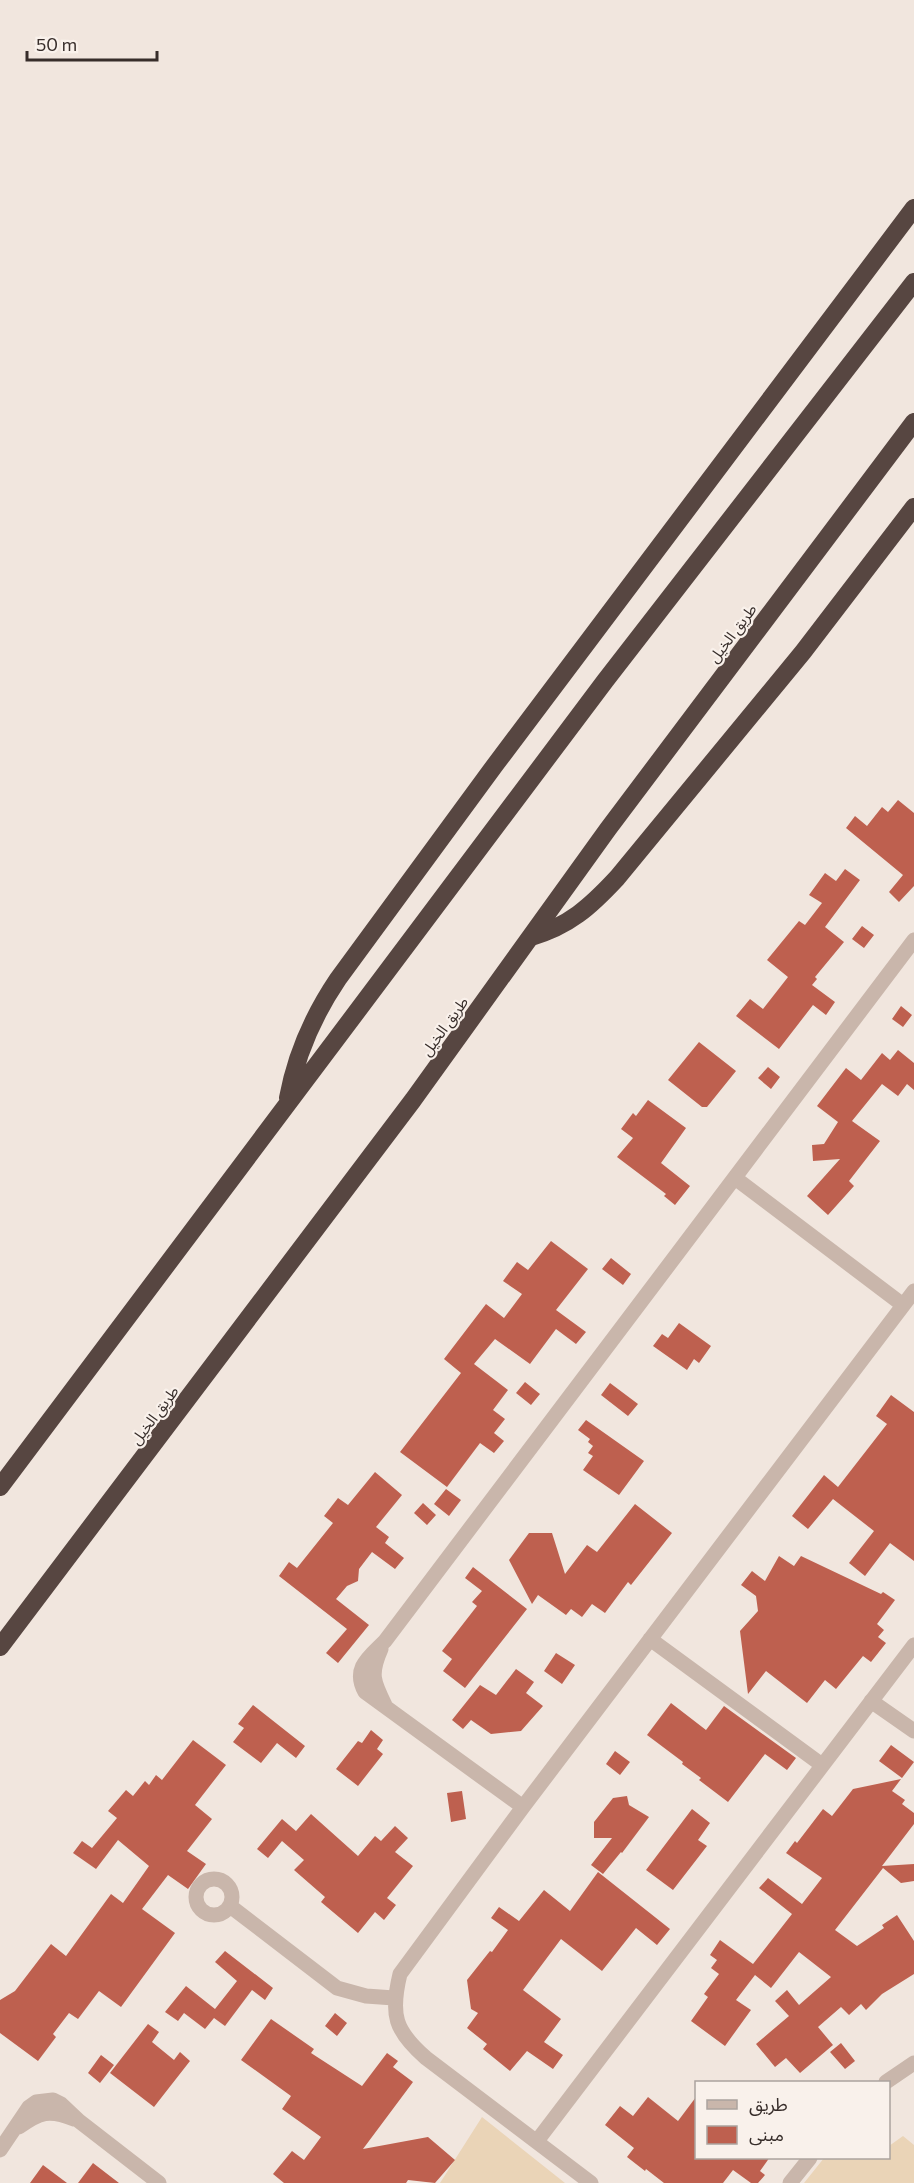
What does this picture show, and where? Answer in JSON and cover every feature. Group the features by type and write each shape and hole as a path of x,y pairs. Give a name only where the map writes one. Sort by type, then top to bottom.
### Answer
{"highway":[{"path":"286,1104 304,1039 325,998 502,756 914,208"},
{"path":"0,1487 605,681 914,282"},
{"name":"طريق الخيل","path":"0,1647 413,1100 702,704 914,422"},
{"path":"531,937 546,933 575,918 588,908 616,878 802,652 914,507"}],"street":[{"path":"523,1807 365,1692 360,1674 363,1664 385,1641 914,940"},
{"path":"735,1178 903,1305"},
{"path":"591,2183 408,2043 398,2022 394,1998 400,1974 523,1807 914,1291"},
{"path":"650,1639 822,1765"},
{"path":"537,2141 914,1645"},
{"path":"871,1701 914,1731"},
{"path":"230,1906 337,1988 366,1996 394,1998"},
{"path":"887,2081 914,2063"},
{"path":"0,2150 29,2107 44,2100 61,2104 79,2121 159,2183"},
{"path":"790,2183 808,2159"}],"sand":[{"path":"482,2117 565,2183 440,2183"},
{"path":"903,2136 914,2145 914,2183 804,2183 823,2159 890,2159 890,2145"}],"building":[{"path":"898,800 914,813 914,886 899,902 889,892 903,875 846,828 855,816 867,826 882,807 888,812"},
{"path":"845,869 860,880 825,927 844,942 815,977 817,979 812,985 835,1002 826,1015 813,1005 779,1049 736,1016 750,999 763,1009 788,977 767,960 799,921 805,925 822,903 809,895 825,873 836,881"},
{"path":"862,926 874,935 864,948 852,939"},
{"path":"901,1006 912,1015 903,1027 892,1019"},
{"path":"699,1042 736,1071 707,1107 702,1107 668,1080"},
{"path":"898,1050 914,1063 914,1090 907,1084 898,1096 882,1084 852,1121 880,1141 849,1181 854,1186 828,1215 807,1196 840,1159 813,1161 812,1145 824,1144 838,1122 817,1106 846,1068 861,1080 882,1053 890,1060"},
{"path":"768,1067 780,1077 771,1089 758,1078"},
{"path":"648,1100 686,1128 661,1163 690,1186 675,1205 664,1196 666,1194 617,1157 633,1138 621,1129 633,1113 636,1116"},
{"path":"551,1241 588,1269 556,1310 586,1332 576,1344 556,1329 530,1364 495,1339 474,1364 508,1390 493,1410 505,1419 494,1433 504,1441 494,1453 480,1443 447,1487 400,1452 461,1373 444,1359 486,1304 504,1318 522,1294 503,1281 517,1262 528,1270"},
{"path":"611,1258 631,1274 623,1285 602,1269"},
{"path":"679,1323 711,1346 699,1363 694,1359 687,1370 653,1346 662,1334 668,1338"},
{"path":"525,1382 540,1394 531,1405 516,1393"},
{"path":"610,1383 638,1404 628,1416 601,1395"},
{"path":"891,1395 914,1412 914,1561 890,1543 865,1576 849,1563 874,1531 833,1499 808,1529 792,1516 824,1475 838,1487 887,1424 876,1416"},
{"path":"586,1420 644,1461 619,1495 583,1470 593,1456 588,1453 593,1446 588,1442 590,1439 578,1430"},
{"path":"375,1472 402,1495 376,1527 389,1537 385,1543 404,1558 395,1569 372,1552 359,1569 358,1581 347,1586 336,1599 369,1625 338,1663 326,1653 347,1629 279,1576 289,1562 297,1568 333,1523 324,1516 338,1498 348,1505"},
{"path":"446,1489 461,1500 449,1516 434,1504"},
{"path":"423,1503 436,1515 427,1525 414,1513"},
{"path":"635,1504 672,1533 631,1585 628,1582 605,1613 592,1604 582,1617 571,1609 566,1615 538,1595 532,1604 509,1560 529,1533 552,1533 565,1574 587,1545 597,1552"},
{"path":"779,1556 794,1566 801,1556 881,1594 883,1592 895,1600 877,1624 884,1630 878,1637 886,1643 871,1662 863,1656 836,1689 825,1680 807,1703 766,1671 748,1694 740,1631 758,1611 756,1596 741,1585 752,1571 765,1581"},
{"path":"473,1567 527,1609 465,1688 443,1671 452,1659 442,1651 477,1606 472,1602 482,1591 465,1578"},
{"path":"556,1653 575,1665 562,1684 544,1671"},
{"path":"516,1669 534,1682 526,1693 543,1706 521,1731 491,1734 471,1720 463,1729 452,1720 480,1685 496,1695"},
{"path":"671,1703 706,1730 724,1706 796,1758 787,1770 765,1754 728,1802 699,1780 701,1778 682,1764 683,1762 647,1735"},
{"path":"253,1705 305,1746 296,1758 277,1743 261,1763 233,1742 244,1728 238,1724"},
{"path":"371,1730 383,1740 377,1749 383,1754 358,1786 336,1769 358,1741 362,1743"},
{"path":"193,1740 226,1765 195,1805 212,1819 187,1851 206,1864 188,1889 168,1875 142,1909 175,1933 121,2007 99,1991 78,2019 69,2013 53,2034 56,2037 38,2061 0,2033 0,2000 15,1991 51,1944 66,1956 111,1894 123,1903 149,1866 118,1840 96,1869 73,1853 82,1841 92,1848 117,1818 108,1811 126,1790 133,1796 145,1781 149,1785 156,1775 162,1780"},
{"path":"891,1745 914,1762 902,1778 879,1761"},
{"path":"615,1751 630,1762 620,1775 606,1764"},
{"path":"901,1779 892,1791 905,1800 902,1804 914,1813 914,1824 882,1866 914,1864 914,1881 901,1883 883,1868 835,1930 857,1946 884,1928 882,1925 897,1915 914,1941 914,1974 882,1994 866,2010 861,2004 849,2015 841,2007 818,2027 833,2045 800,2073 786,2058 775,2067 756,2044 789,2016 775,2001 787,1990 799,2005 831,1977 799,1952 771,1988 755,1975 736,2000 751,2010 725,2046 691,2021 708,1997 704,1994 719,1974 711,1968 717,1960 710,1955 720,1940 753,1964 792,1914 759,1888 768,1878 802,1904 822,1878 786,1853 795,1841 797,1843 823,1809 832,1816 853,1789"},
{"path":"462,1791 466,1819 451,1822 447,1793"},
{"path":"627,1796 629,1805 649,1817 603,1874 591,1865 612,1838 594,1838 594,1822 613,1798"},
{"path":"692,1809 710,1823 698,1840 707,1846 673,1890 646,1870"},
{"path":"311,1814 358,1856 375,1836 381,1841 395,1826 408,1838 395,1852 413,1866 387,1898 396,1905 384,1920 375,1912 358,1933 321,1902 325,1897 294,1870 304,1860 282,1841 268,1858 257,1849 282,1819 296,1831"},
{"path":"598,1872 670,1929 657,1945 636,1928 602,1971 561,1939 523,1990 561,2019 544,2042 563,2055 553,2069 527,2051 510,2071 483,2049 487,2044 467,2028 478,2013 471,2009 467,1980 508,1930 491,1918 499,1907 519,1921 544,1890 570,1911"},
{"path":"225,1951 273,1988 265,2000 252,1990 225,2026 214,2018 205,2029 184,2013 178,2021 165,2012 186,1986 215,2009 237,1981 215,1962"},
{"path":"335,2013 347,2023 337,2036 325,2026"},
{"path":"271,2019 314,2049 311,2053 362,2086 387,2053 398,2061 393,2067 413,2082 363,2149 428,2137 455,2160 435,2183 408,2180 406,2183 284,2183 273,2174 292,2151 304,2160 321,2137 282,2109 291,2096 241,2060"},
{"path":"148,2024 159,2032 152,2042 174,2060 180,2052 190,2061 154,2107 110,2073"},
{"path":"841,2043 855,2061 845,2069 830,2052"},
{"path":"101,2055 114,2065 100,2083 88,2073"},
{"path":"648,2097 678,2121 695,2098 695,2159 769,2159 760,2171 765,2175 758,2183 751,2183 733,2170 723,2183 664,2183 627,2157 634,2148 605,2125 620,2106 633,2116"},
{"path":"93,2163 119,2183 78,2183"},
{"path":"43,2165 67,2183 30,2183"}]}
